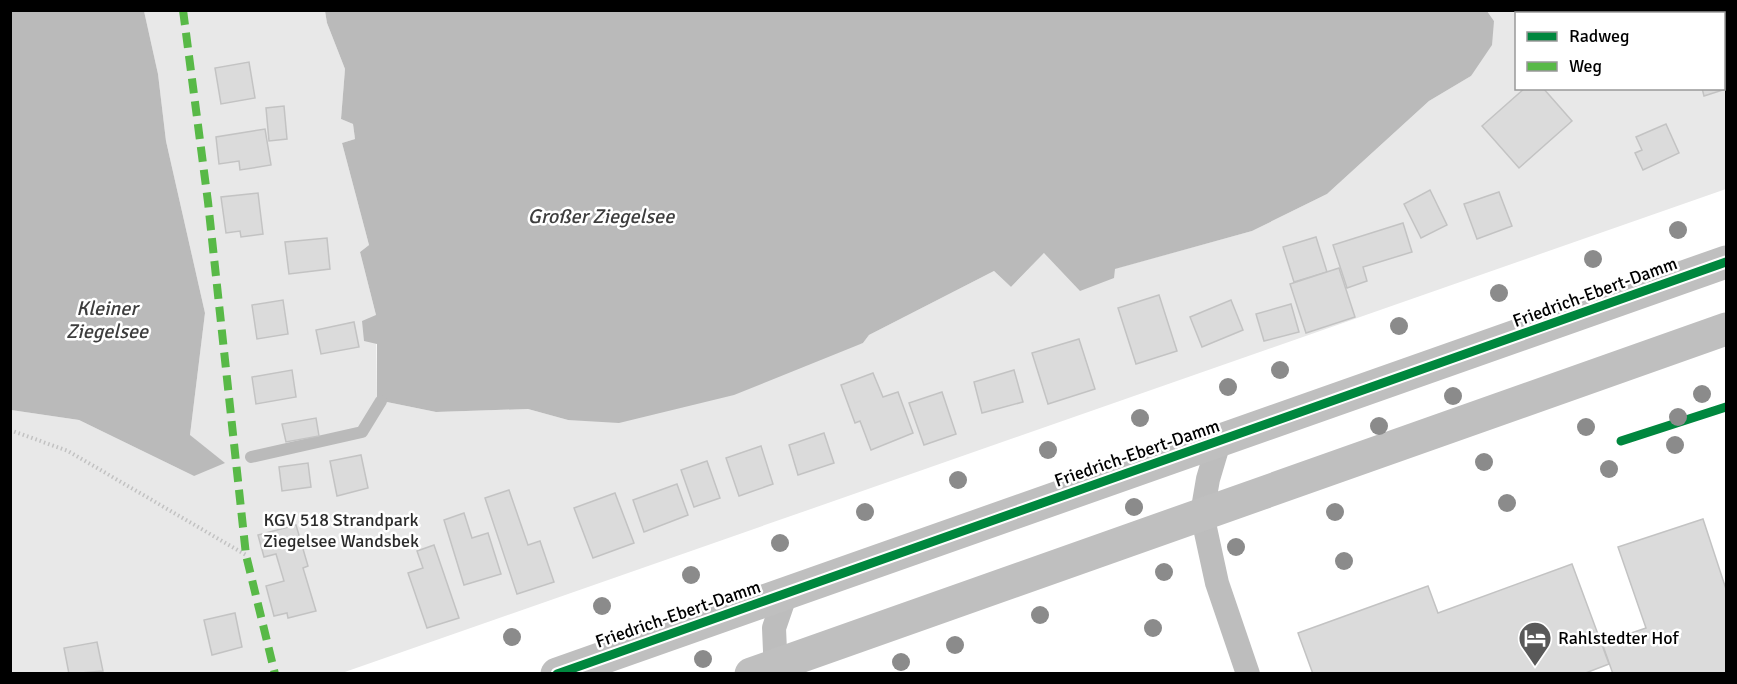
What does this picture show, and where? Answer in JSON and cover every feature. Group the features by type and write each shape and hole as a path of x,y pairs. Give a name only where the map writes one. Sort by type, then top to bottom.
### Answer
{"main road":[{"name":"Friedrich-Ebert-Damm","path":"557,674 1726,262"},
{"path":"767,671 1726,329"}],"lane":[{"path":"1219,442 1208,479 1202,514 1217,583 1248,674"},
{"path":"767,671 774,628 786,593"}],"path":[{"path":"10,430 68,451 246,555"}],"green space":[{"name":"KGV 518 Strandpark Ziegelsee Wandsbek","path":"144,11 325,11 327,23 345,69 341,119 353,124 355,139 342,143 369,245 360,252 376,315 377,400 436,412 528,409 568,420 863,343 869,335 994,271 1011,287 1044,253 1114,269 1252,231 1327,194 1429,101 1471,76 1494,21 1487,11 1726,11 1726,189 342,673 11,674 11,410 79,420 194,476 190,435 205,313 166,141 158,74"}],"water":[{"name":"Kleiner Ziegelsee","path":"11,10 144,11 158,74 166,141 205,313 190,435 225,463 194,476 79,420 11,410"},
{"name":"Großer Ziegelsee","path":"325,11 1487,11 1494,21 1492,45 1471,76 1429,101 1327,194 1252,231 1115,269 1114,278 1080,291 1044,253 1011,287 994,271 869,335 863,343 734,395 619,423 568,420 528,409 436,412 377,400 377,344 364,341 362,321 376,315 360,252 369,245 342,143 355,139 353,124 341,119 345,69 327,23"}],"building":[{"path":"1726,39 1725,89 1725,40"},
{"path":"249,62 255,98 221,104 215,68"},
{"path":"1523,90 1545,90 1572,121 1519,168 1482,126"},
{"path":"1702,90 1723,90 1704,96"},
{"path":"284,106 287,139 269,141 266,108"},
{"path":"1666,124 1679,153 1643,170 1635,153 1642,150 1636,137"},
{"path":"265,129 271,165 240,170 239,161 219,164 216,137"},
{"path":"1430,190 1447,225 1421,238 1404,204"},
{"path":"1499,192 1512,226 1477,239 1464,204"},
{"path":"258,193 263,234 241,237 240,231 226,233 221,197"},
{"path":"1403,223 1412,252 1363,267 1367,281 1347,288 1333,245"},
{"path":"1316,237 1327,272 1294,282 1283,247"},
{"path":"327,238 330,269 289,274 285,242"},
{"path":"1339,268 1355,317 1306,333 1290,284"},
{"path":"1159,295 1177,351 1136,364 1118,308"},
{"path":"283,300 288,334 257,339 252,305"},
{"path":"1231,300 1243,330 1202,347 1190,317"},
{"path":"1291,304 1299,332 1264,341 1256,314"},
{"path":"354,322 359,347 321,354 316,330"},
{"path":"1079,339 1095,389 1048,404 1032,353"},
{"path":"292,370 296,397 256,404 252,377"},
{"path":"1014,370 1023,402 982,413 974,382"},
{"path":"873,373 883,397 898,392 913,433 871,450 860,421 855,423 841,385"},
{"path":"942,392 956,434 924,445 909,403"},
{"path":"316,418 319,436 286,442 282,424"},
{"path":"824,433 834,463 798,475 789,445"},
{"path":"761,446 773,484 739,496 726,458"},
{"path":"361,455 368,488 337,496 330,461"},
{"path":"707,461 720,498 694,507 681,470"},
{"path":"308,463 311,487 282,491 279,467"},
{"path":"677,484 688,515 644,532 633,500"},
{"path":"509,490 528,545 540,541 554,582 517,594 485,498"},
{"path":"615,493 634,543 593,558 574,508"},
{"path":"464,513 472,538 488,533 501,574 464,585 444,520"},
{"path":"1703,519 1726,589 1726,674 1613,674 1602,643 1646,628 1618,547"},
{"path":"296,525 308,566 303,568 316,611 288,618 287,613 274,616 266,586 284,581 276,554 264,557 258,535"},
{"path":"434,545 459,618 427,628 408,573 423,568 417,551"},
{"path":"1572,564 1609,664 1583,674 1313,674 1298,633 1428,586 1438,613"},
{"path":"235,613 242,647 212,655 204,620"},
{"path":"97,642 103,671 69,674 64,648"}],"waterway":[{"path":"251,457 362,432 381,401"}],"marked path":[{"path":"183,10 208,202 246,555 275,674"}],"cycle path":[{"path":"557,674 1726,262"},
{"path":"1621,441 1726,407"}],"place":[{"name":"Rahlstedter Hof","path":"1535,667"}]}
